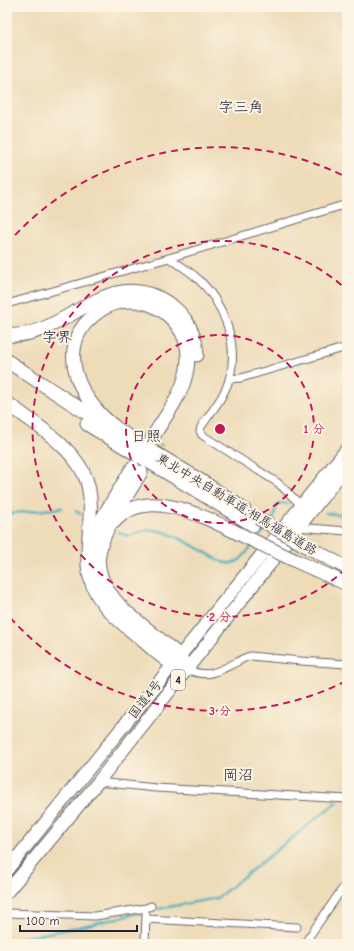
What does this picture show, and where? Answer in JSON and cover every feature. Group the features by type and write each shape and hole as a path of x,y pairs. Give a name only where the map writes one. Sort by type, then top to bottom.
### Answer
{"highway":[{"path":"7,335 22,335 40,330 94,301 117,293 139,292 155,296 168,303 179,312 190,327 195,343 197,360 195,377 188,395 156,440 185,381 189,361 187,344 180,330 169,315 159,308 140,301 126,301 99,311 87,322 78,335 74,350 74,367 78,381 85,395 96,410 128,437 224,495 244,510"},
{"name":"東北中央自動車道;相馬福島道路","path":"7,361 62,398 244,510 255,521"},
{"name":"東北中央自動車道;相馬福島道路","path":"7,371 133,452 255,521 302,554 347,578"},
{"path":"7,403 58,441 80,465 84,473 89,493 89,575 101,602 116,618 176,660"},
{"name":"国道4号","path":"7,892 98,782 186,669 293,525 302,506 347,449"},
{"name":"国道4号","path":"7,870 176,660 293,525 347,466"},
{"path":"89,548 100,522 137,469 104,534 99,552 98,566 102,579 110,595 186,669"},
{"path":"104,534 119,516 142,506 153,504 179,508 197,514 250,539 302,554 347,584"},
{"name":"東北中央自動車道;相馬福島道路","path":"302,554 347,568"}],"street":[{"path":"7,304 169,258 347,204"},
{"path":"169,258 196,277 210,291 228,325 232,345 232,362 229,380 223,394 201,427 200,431 202,435 278,483 302,506"},
{"path":"229,380 241,378 347,347"},
{"path":"293,525 347,531"},
{"path":"186,669 203,675 214,673 245,657 251,656 301,662 347,664"},
{"path":"98,782 156,788 347,799"},
{"path":"304,944 347,882"},
{"path":"7,913 95,916 149,907 146,919 144,944"},
{"path":"146,919 297,927"}],"waterway":[{"path":"271,521 274,518 276,507 280,503 288,504"},
{"path":"7,514 62,508"},
{"path":"76,511 81,514"},
{"path":"326,513 342,515 347,514"},
{"path":"257,539 267,527"},
{"path":"118,532 129,536 144,531 161,531 199,548 222,562 228,563 236,562 240,559 247,553 253,544"},
{"path":"158,909 217,898 338,801"},
{"path":"7,941 144,912"}],"tunnel":[{"path":"148,460 160,442"}],"district":[{"name":"字三角","path":"241,107"},
{"name":"字界","path":"57,337"},
{"name":"日照","path":"146,436"},
{"name":"岡沼","path":"238,775"}]}
